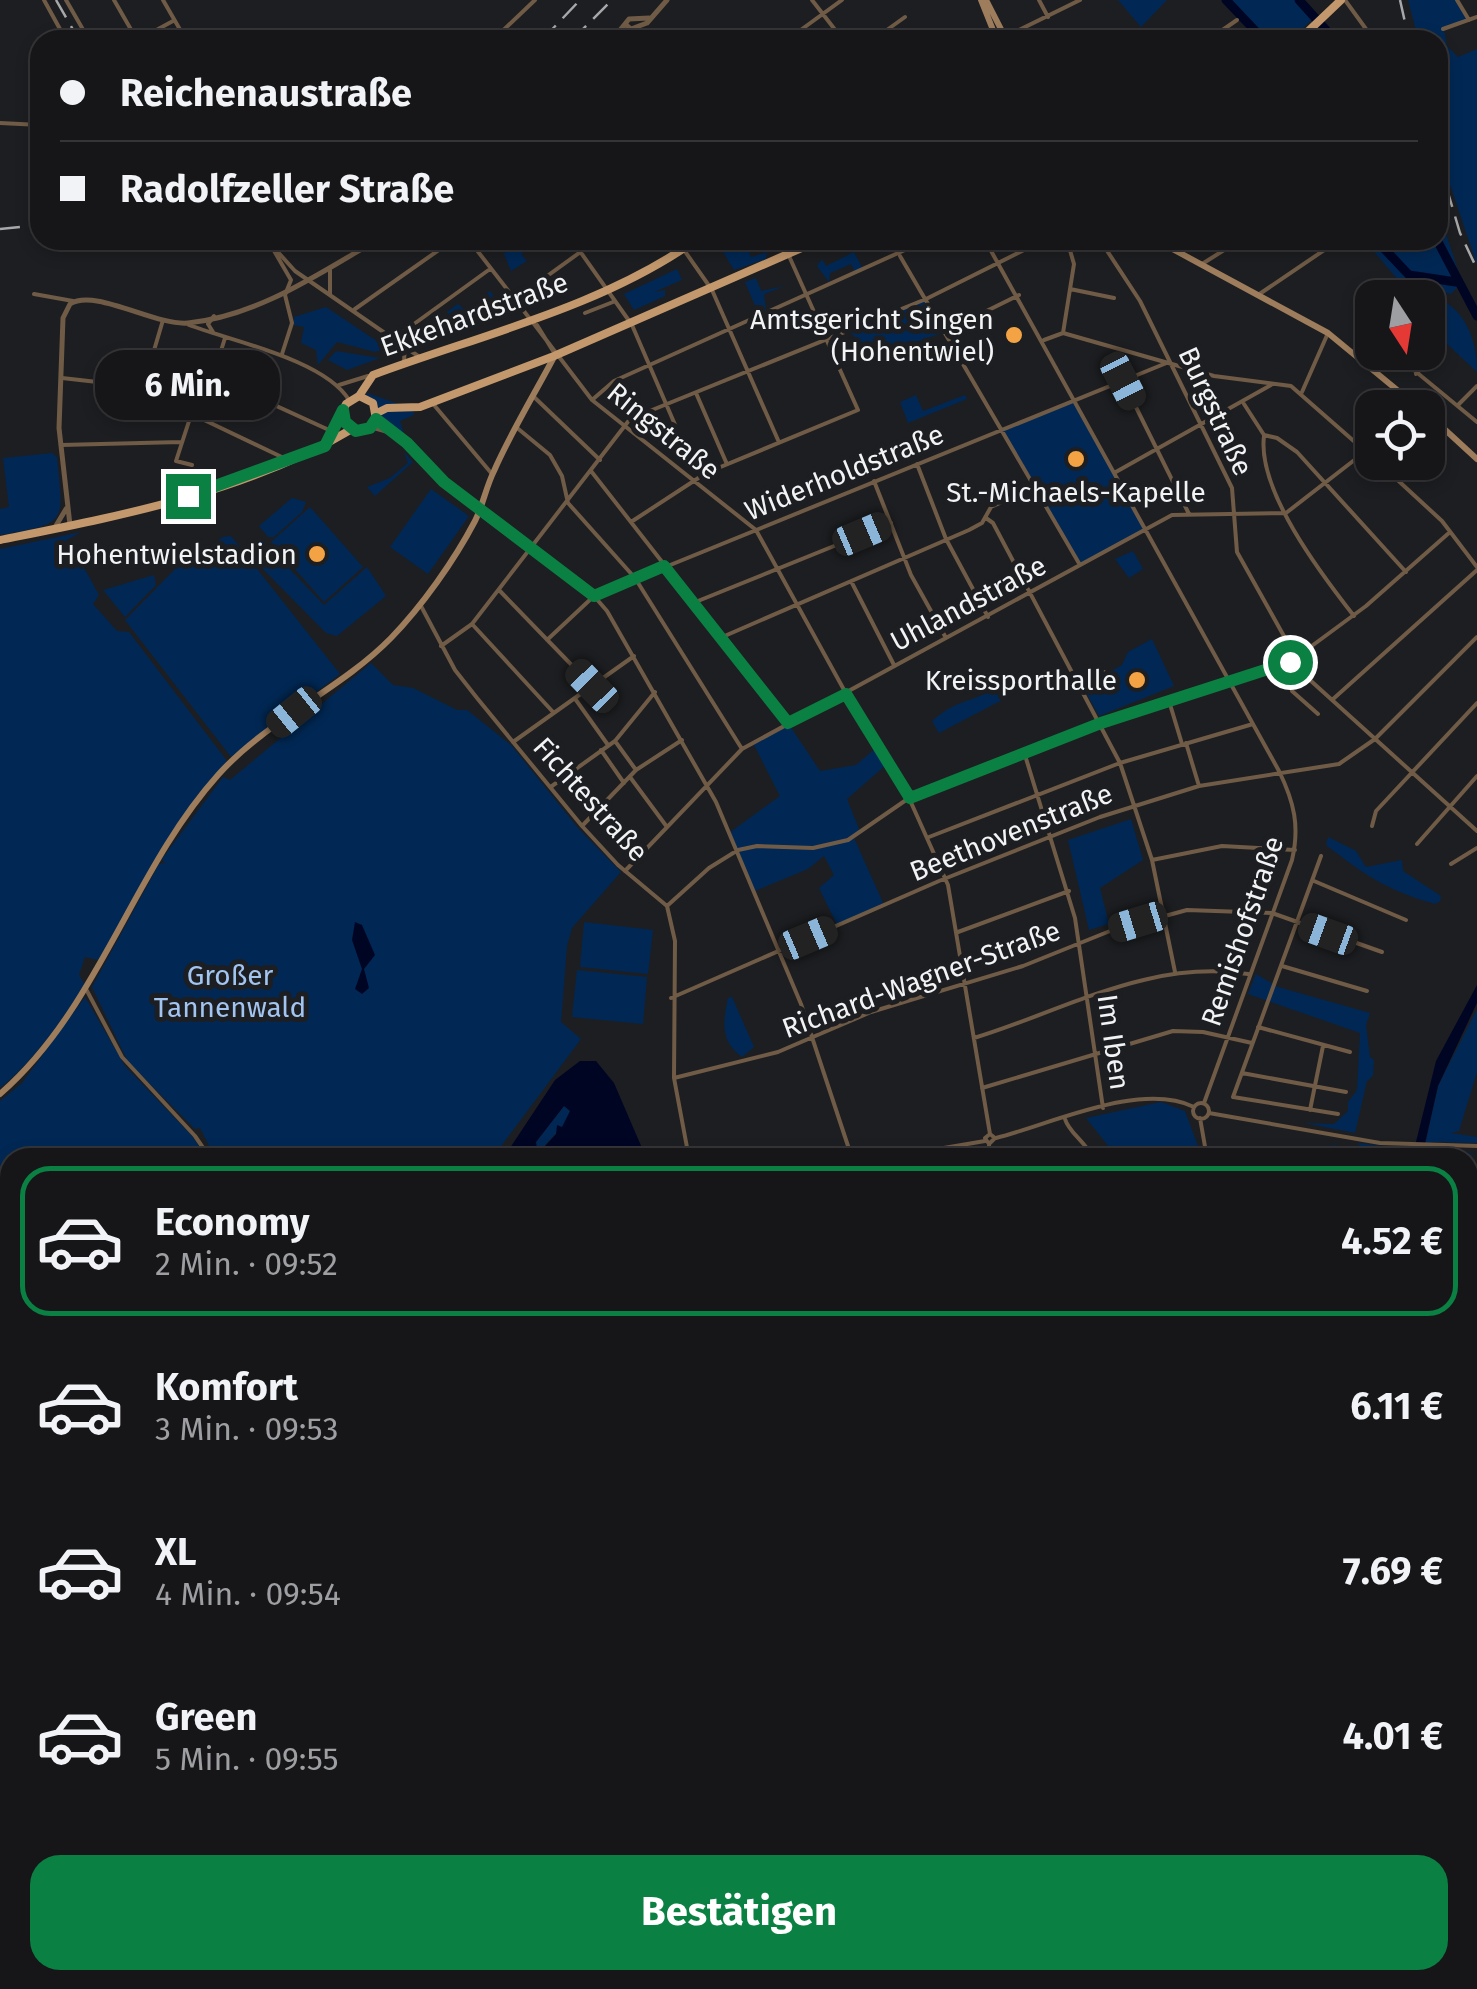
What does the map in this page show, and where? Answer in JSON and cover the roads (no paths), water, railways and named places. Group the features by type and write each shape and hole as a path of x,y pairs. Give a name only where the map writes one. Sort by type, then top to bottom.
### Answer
{"main road":[{"path":"984,0 998,30"},
{"path":"1308,30 1343,0"},
{"name":"Ekkehardstraße","path":"360,396 373,375 531,320 682,250"},
{"path":"377,416 432,403 539,362 801,250"},
{"path":"1175,250 1328,333 1355,352"},
{"path":"0,1094 17,1079 88,992 158,860 218,774 313,697 359,668 393,636 419,602 480,510 492,474 554,356"},
{"path":"539,362 547,370"},
{"path":"1376,370 1399,390"},
{"path":"0,540 168,502 276,465 325,446 352,429 370,428 377,416 374,403 360,396 346,405 325,446"},
{"path":"346,405 345,422 352,429"},
{"path":"1445,429 1476,456"}],"street":[{"path":"44,0 60,30"},
{"path":"66,0 83,30"},
{"path":"114,0 132,30"},
{"path":"163,0 180,30"},
{"path":"504,30 535,0"},
{"path":"621,30 652,16 667,0"},
{"path":"812,0 835,30"},
{"path":"801,30 842,0"},
{"path":"1039,0 1048,17"},
{"path":"1021,30 1080,0"},
{"path":"1343,0 1366,30"},
{"path":"1457,0 1469,20"},
{"path":"887,30 905,17"},
{"path":"1444,29 1477,18"},
{"path":"156,30 175,20"},
{"path":"1223,30 1238,20"},
{"path":"0,124 30,125"},
{"path":"274,250 291,280 285,295 292,323 282,356"},
{"path":"277,250 308,280 396,337 422,359"},
{"path":"182,323 285,295 360,250"},
{"path":"355,309 439,250"},
{"name":"Ringstraße","path":"476,250 554,356 592,400 756,530"},
{"path":"514,300 583,250"},
{"path":"685,250 712,290 779,441"},
{"path":"631,522 692,481 726,464 858,410 785,250"},
{"path":"592,400 614,381 910,250"},
{"name":"Remishofstraße","path":"992,250 1279,771 1296,816 1294,850 1204,1103"},
{"path":"441,646 472,624 623,426 926,299 1023,250"},
{"path":"1063,333 1074,264 1069,250"},
{"name":"Burgstraße","path":"1107,250 1140,301 1232,488 1242,566 1285,638 1292,691 1318,714"},
{"path":"1202,264 1224,250"},
{"path":"1258,294 1322,250"},
{"path":"580,252 632,324 676,427"},
{"path":"900,256 1080,565"},
{"path":"330,267 330,295"},
{"path":"396,337 490,269"},
{"path":"1070,289 1114,298"},
{"path":"34,294 96,301 182,323 282,356 339,385 346,405"},
{"path":"944,332 1019,295"},
{"path":"70,526 60,445 59,378 66,308 73,301"},
{"path":"585,314 615,301"},
{"path":"214,316 209,327 217,335"},
{"path":"142,391 163,320"},
{"path":"192,322 217,335"},
{"path":"1044,340 1063,333 1235,380 1302,392 1355,441"},
{"path":"1302,392 1328,333"},
{"path":"201,414 225,338"},
{"path":"404,343 404,364"},
{"name":"Widerholdstraße","path":"546,640 594,596 1170,362"},
{"path":"1412,370 1477,422"},
{"path":"1416,374 1420,370"},
{"name":"Ekkehardstraße","path":"339,385 373,375"},
{"path":"59,378 142,391 201,414 288,460"},
{"path":"213,378 334,429"},
{"path":"1123,381 1189,514"},
{"path":"1114,473 1274,384"},
{"path":"1459,404 1477,386"},
{"path":"696,393 726,464"},
{"path":"533,396 600,460"},
{"path":"432,403 492,474"},
{"path":"1244,404 1264,435 1266,469 1286,513 1321,574 1354,616"},
{"path":"192,412 201,414"},
{"path":"192,412 176,461 192,465"},
{"path":"377,416 480,510 594,596 634,656 708,785 738,850 813,1040 849,1148"},
{"path":"370,428 398,435"},
{"path":"516,428 550,455 568,503 635,578 742,749"},
{"path":"1264,435 1286,443 1406,572"},
{"path":"60,445 181,442"},
{"path":"272,452 276,465"},
{"path":"1286,513 1355,460"},
{"path":"917,464 946,538 988,617"},
{"path":"591,471 788,723"},
{"path":"1331,701 1477,568 1450,532 1397,480"},
{"path":"874,481 904,558 946,638"},
{"path":"720,638 946,538 986,518 991,507 1033,488"},
{"path":"53,529 67,506"},
{"name":"Uhlandstraße","path":"626,871 742,749 894,665 1172,515 1286,513"},
{"path":"986,518 994,523 1120,764 1152,860 1175,972"},
{"path":"693,604 890,522"},
{"path":"756,530 846,694 910,798 946,878 992,1136"},
{"path":"687,1148 674,1078 674,941 667,906 709,868 738,850 756,846 814,848 841,842 860,834 910,798 1024,751 1290,662 1354,616 1450,532"},
{"path":"851,581 894,665"},
{"path":"499,590 592,686"},
{"name":"Fichtestraße","path":"419,602 441,646 513,742 582,826 667,906"},
{"path":"472,624 554,713"},
{"name":"Beethovenstraße","path":"671,998 946,878 1136,805 1199,786 1339,764 1375,739 1477,638"},
{"path":"513,742 634,656"},
{"path":"1290,662 1477,831"},
{"path":"1080,685 1104,672"},
{"path":"550,787 615,740 655,692"},
{"path":"574,699 608,745"},
{"path":"1168,700 1199,786"},
{"path":"1372,826 1376,812 1477,703"},
{"path":"929,837 1039,792 1253,724"},
{"path":"615,740 636,770"},
{"path":"582,826 636,770 682,740"},
{"path":"601,750 624,783"},
{"name":"Im Iben","path":"1024,751 1069,891 1103,1108"},
{"path":"1417,844 1477,776"},
{"path":"630,777 667,827"},
{"path":"1152,860 1222,846 1294,850"},
{"path":"1450,864 1477,848"},
{"path":"1321,856 1233,1097 1338,1114"},
{"path":"1312,880 1406,920"},
{"path":"958,932 1069,891"},
{"name":"Richard-Wagner-Straße","path":"674,1078 813,1040 871,1012 966,984 1166,914 1213,908 1272,913 1382,952"},
{"path":"1282,966 1367,991"},
{"path":"974,1038 1087,996 1175,972 1250,974"},
{"path":"88,992 122,1057 203,1148"},
{"path":"1258,1026 1350,1052"},
{"path":"982,1088 1173,1031 1227,1036 1252,1043"},
{"path":"1310,1110 1323,1044"},
{"path":"1242,1073 1346,1092"},
{"path":"949,1148 987,1142 992,1136 1153,1097 1194,1108 1204,1103 1209,1113"},
{"path":"1194,1108 1200,1118 1205,1148"},
{"path":"1200,1118 1209,1113 1405,1144 1477,1146"},
{"path":"1065,1118 1087,1148"},
{"path":"987,1142 988,1148"}],"waterway":[{"path":"1226,0 1254,30"},
{"path":"1299,0 1326,30"},
{"path":"1385,250 1409,275 1456,282"},
{"path":"1442,250 1477,316"}],"railway":[{"path":"56,0 73,30"},
{"path":"552,30 580,0"},
{"path":"582,30 612,0"},
{"path":"1400,0 1407,30"},
{"path":"1448,193 1460,233 1477,269"},
{"path":"0,229 30,226"}],"place":[{"name":"Amtsgericht Singen (Hohentwiel)","path":"1014,335"},
{"name":"St.-Michaels-Kapelle","path":"1076,459"},
{"name":"Hohentwielstadion","path":"317,554"},
{"name":"Kreissporthalle","path":"1137,680"}],"park label":[{"name":"Großer Tannenwald","path":"230,991"}]}
